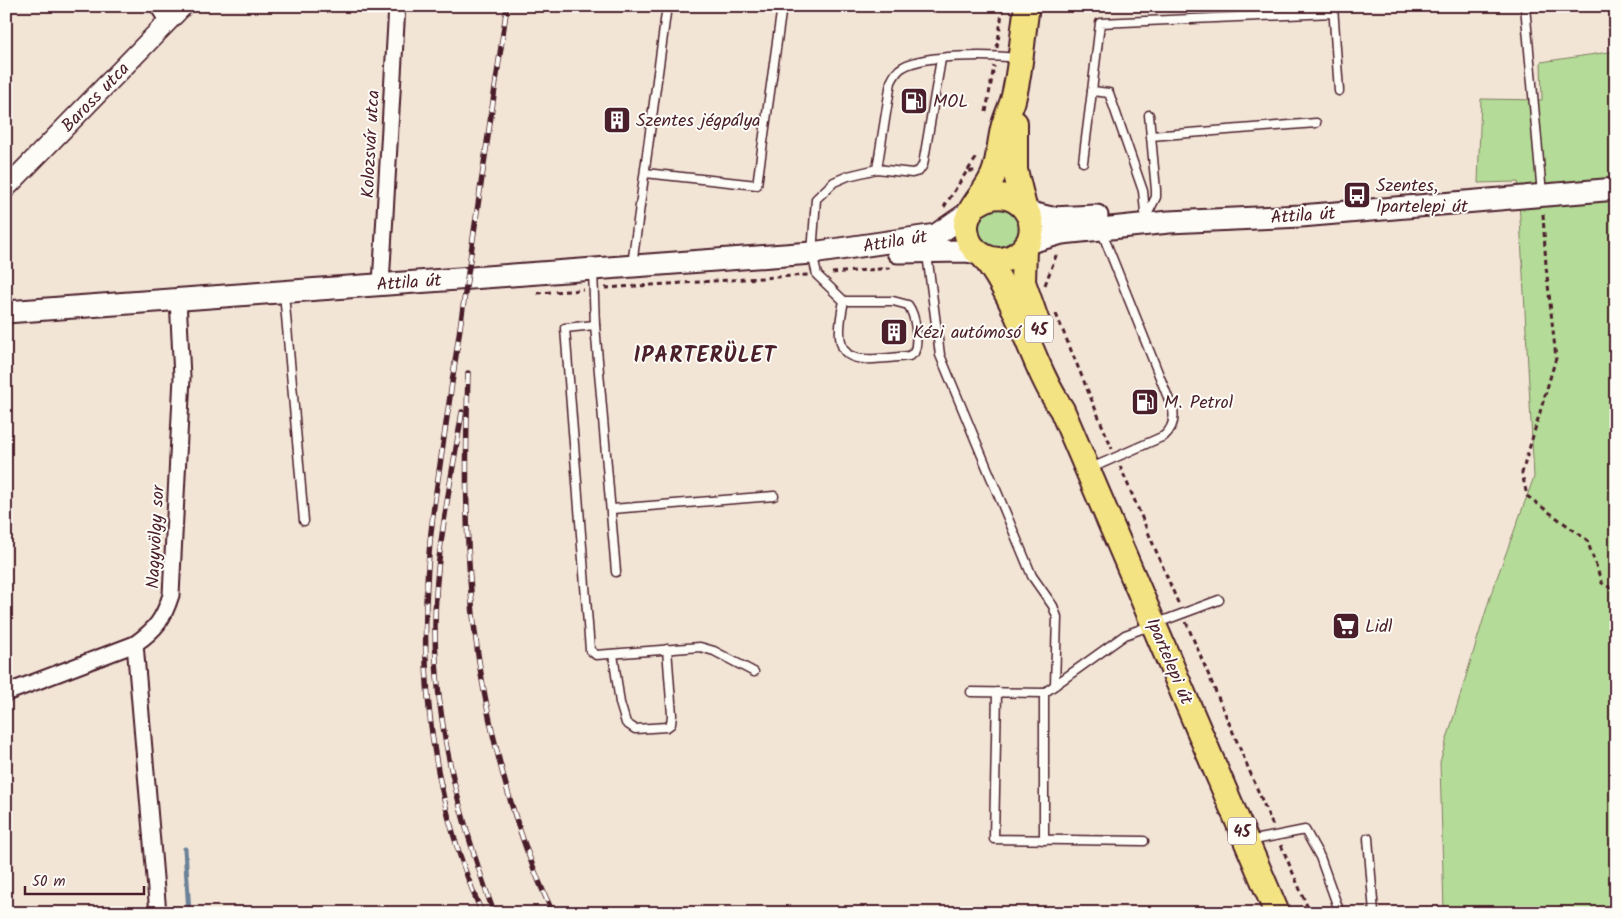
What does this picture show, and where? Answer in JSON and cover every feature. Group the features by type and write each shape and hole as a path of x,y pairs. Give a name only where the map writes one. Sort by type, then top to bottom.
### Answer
{"main road":[{"name":"45","path":"1027,6 1008,57 1016,127 1015,170 1031,228 1026,246 1023,282 1058,386 1062,410"},
{"name":"45","path":"1013,100 1004,126 995,171 974,207 966,228 967,237 995,271 1012,300 1050,392 1062,410"},
{"name":"Attila út","path":"1026,210 1060,218 1124,215 1146,221 1169,222 1301,216 1616,189"},
{"path":"974,207 984,199 1001,195 1010,197 1026,210"},
{"name":"Attila út","path":"6,312 812,253 936,235 974,207"},
{"name":"Attila út","path":"1026,246 1062,233 1101,230 1146,221"},
{"path":"980,255 1001,260 1018,254 1026,246"},
{"name":"Attila út","path":"812,253 966,251 980,255"},
{"name":"Ipartelepi út","path":"1062,410 1277,913"}],"street":[{"name":"Baross utca","path":"6,188 164,14 183,6"},
{"name":"Kolozsvár utca","path":"381,284 396,6"},
{"name":"Nagyvölgy sor","path":"6,693 135,644 152,632 164,617 171,595 182,377 178,299"},
{"path":"135,644 158,913"}],"lane":[{"path":"631,267 666,6"},
{"path":"645,173 757,185 782,6"},
{"path":"1525,6 1542,196"},
{"path":"1083,162 1100,23 1333,10 1339,91"},
{"path":"877,169 891,82 895,74 902,68 911,64 941,59 1008,57"},
{"path":"844,301 841,342 846,354 856,360 865,360 909,356 914,353 916,347 914,316 908,305 892,301 844,301 817,275 812,253 814,207 819,194 826,187 848,176 877,169 912,173 919,171 923,165 941,59"},
{"path":"1092,91 1109,93 1142,191 1146,221"},
{"path":"1146,221 1156,197 1149,115"},
{"path":"1151,136 1316,123"},
{"path":"1088,470 1164,436 1170,430 1174,415 1101,230"},
{"path":"927,252 940,355 1032,576 1053,606 1057,617 1055,685"},
{"path":"593,270 595,325 616,572"},
{"path":"284,291 304,520"},
{"path":"595,325 565,328 590,650 596,655 706,648 754,672"},
{"path":"612,509 774,496"},
{"path":"971,692 1044,694 1125,635 1219,600"},
{"path":"613,654 620,703 626,724 635,729 667,727 671,724 672,715 667,649"},
{"path":"997,692 994,839 1144,841"},
{"path":"1044,694 1044,840"},
{"path":"1247,842 1305,830 1320,857 1340,913"},
{"path":"1368,838 1374,913"}],"path":[{"path":"985,119 1008,57 1003,6"},
{"path":"968,171 979,155"},
{"path":"1542,196 1546,266 1556,358 1522,474 1527,496 1587,540 1602,583 1616,592"},
{"path":"1056,313 1310,913"}],"green space":[{"path":"1616,51 1616,913 1444,913 1440,762 1491,594 1534,477 1518,182 1478,183 1481,99 1542,100 1541,62"},
{"path":"999,206 1014,212 1020,227 1014,242 999,248 984,242 978,227 984,212"}],"waterway":[{"path":"185,849 189,913"}],"railway":[{"path":"482,913 463,863 448,813 437,763 429,713 426,611 434,506 507,6"},
{"path":"468,373 466,455 468,537 471,592 481,673 498,756 509,797 522,837 553,913"},
{"path":"462,412 444,519 438,572 435,626 436,663 439,700 460,808 494,913"}],"place":[{"name":"MOL","path":"914,101"},
{"name":"Szentes jégpálya","path":"617,120"},
{"name":"Szentes, Ipartelepi út","path":"1357,195"},
{"name":"Kézi autómosó","path":"894,332"},
{"name":"M. Petrol","path":"1145,402"},
{"name":"Lidl","path":"1346,626"}],"district":[{"name":"IPARTERÜLET","path":"705,354"}]}
